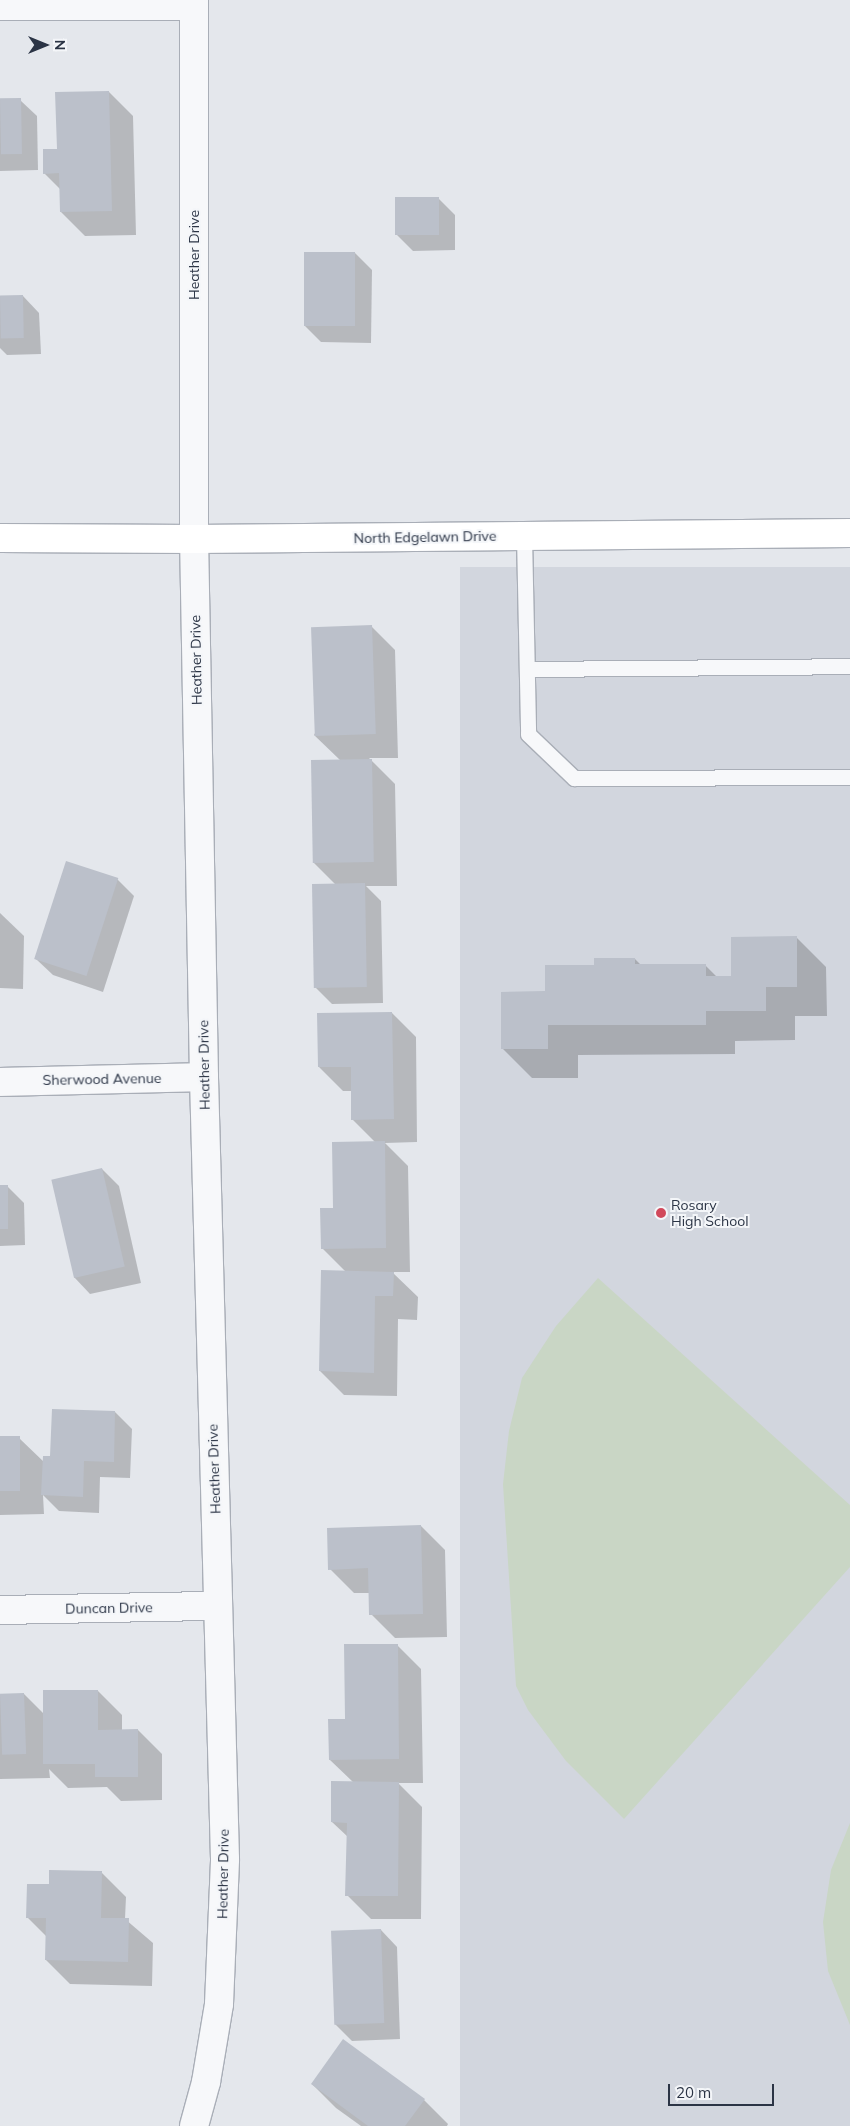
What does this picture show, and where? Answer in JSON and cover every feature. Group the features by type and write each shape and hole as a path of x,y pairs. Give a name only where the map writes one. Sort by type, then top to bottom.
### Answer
{"street":[{"path":"0,6 194,3"},
{"name":"Heather Drive","path":"194,3 194,539 204,1077 225,1859 219,2004 206,2082 194,2126"},
{"name":"North Edgelawn Drive","path":"0,538 194,539 850,533"},
{"name":"Sherwood Avenue","path":"0,1082 204,1077"},
{"name":"Duncan Drive","path":"0,1610 218,1606"}],"lane":[{"path":"524,536 528,734 574,778 850,777"},
{"path":"527,670 850,666"}],"shaded area":[{"name":"Rosary High School","path":"460,567 850,567 850,2126 460,2126"}],"green space":[{"path":"598,1278 850,1505 850,1567 624,1819 566,1761 528,1710 516,1686 503,1484 509,1431 522,1378 556,1326"},
{"path":"850,1823 850,2025 828,1971 823,1922 831,1870"}],"building":[{"path":"109,91 112,211 60,212 59,173 43,174 43,149 57,149 55,92"},
{"path":"0,98 21,98 22,154 1,154"},
{"path":"395,197 439,197 439,235 395,235"},
{"path":"304,252 355,252 355,326 304,326"},
{"path":"0,295 23,295 24,338 1,338"},
{"path":"372,625 376,734 315,736 311,627"},
{"path":"372,759 374,862 313,863 311,760"},
{"path":"66,861 118,878 86,976 34,959"},
{"path":"365,883 367,987 314,988 312,884"},
{"path":"797,936 797,987 766,987 766,1011 706,1011 706,1025 548,1025 548,1049 501,1049 501,992 545,991 545,965 594,965 594,958 635,958 635,964 706,964 706,976 731,976 731,937"},
{"path":"392,1012 394,1119 351,1120 351,1067 318,1067 317,1013"},
{"path":"385,1141 386,1248 321,1249 320,1208 333,1208 332,1142"},
{"path":"102,1168 125,1266 74,1278 51,1180"},
{"path":"0,1185 8,1185 8,1229 0,1229"},
{"path":"321,1270 394,1272 393,1296 375,1296 374,1373 319,1371"},
{"path":"52,1409 115,1411 114,1462 84,1461 83,1497 41,1495 43,1456 50,1456"},
{"path":"0,1436 20,1436 20,1491 0,1491"},
{"path":"421,1525 423,1614 369,1615 368,1568 328,1570 327,1528"},
{"path":"344,1644 398,1644 399,1759 329,1760 328,1719 345,1719"},
{"path":"43,1690 98,1690 98,1730 138,1729 138,1777 95,1777 95,1764 43,1764"},
{"path":"24,1693 26,1754 2,1755 0,1694"},
{"path":"331,1781 399,1782 398,1896 345,1896 347,1823 331,1822"},
{"path":"49,1870 102,1871 101,1918 129,1918 128,1962 45,1960 46,1918 26,1918 27,1884 49,1884"},
{"path":"381,1929 384,2023 334,2025 331,1931"},
{"path":"343,2039 425,2099 405,2126 368,2126 311,2084"}],"place":[{"name":"Rosary High School","path":"661,1213"}]}
